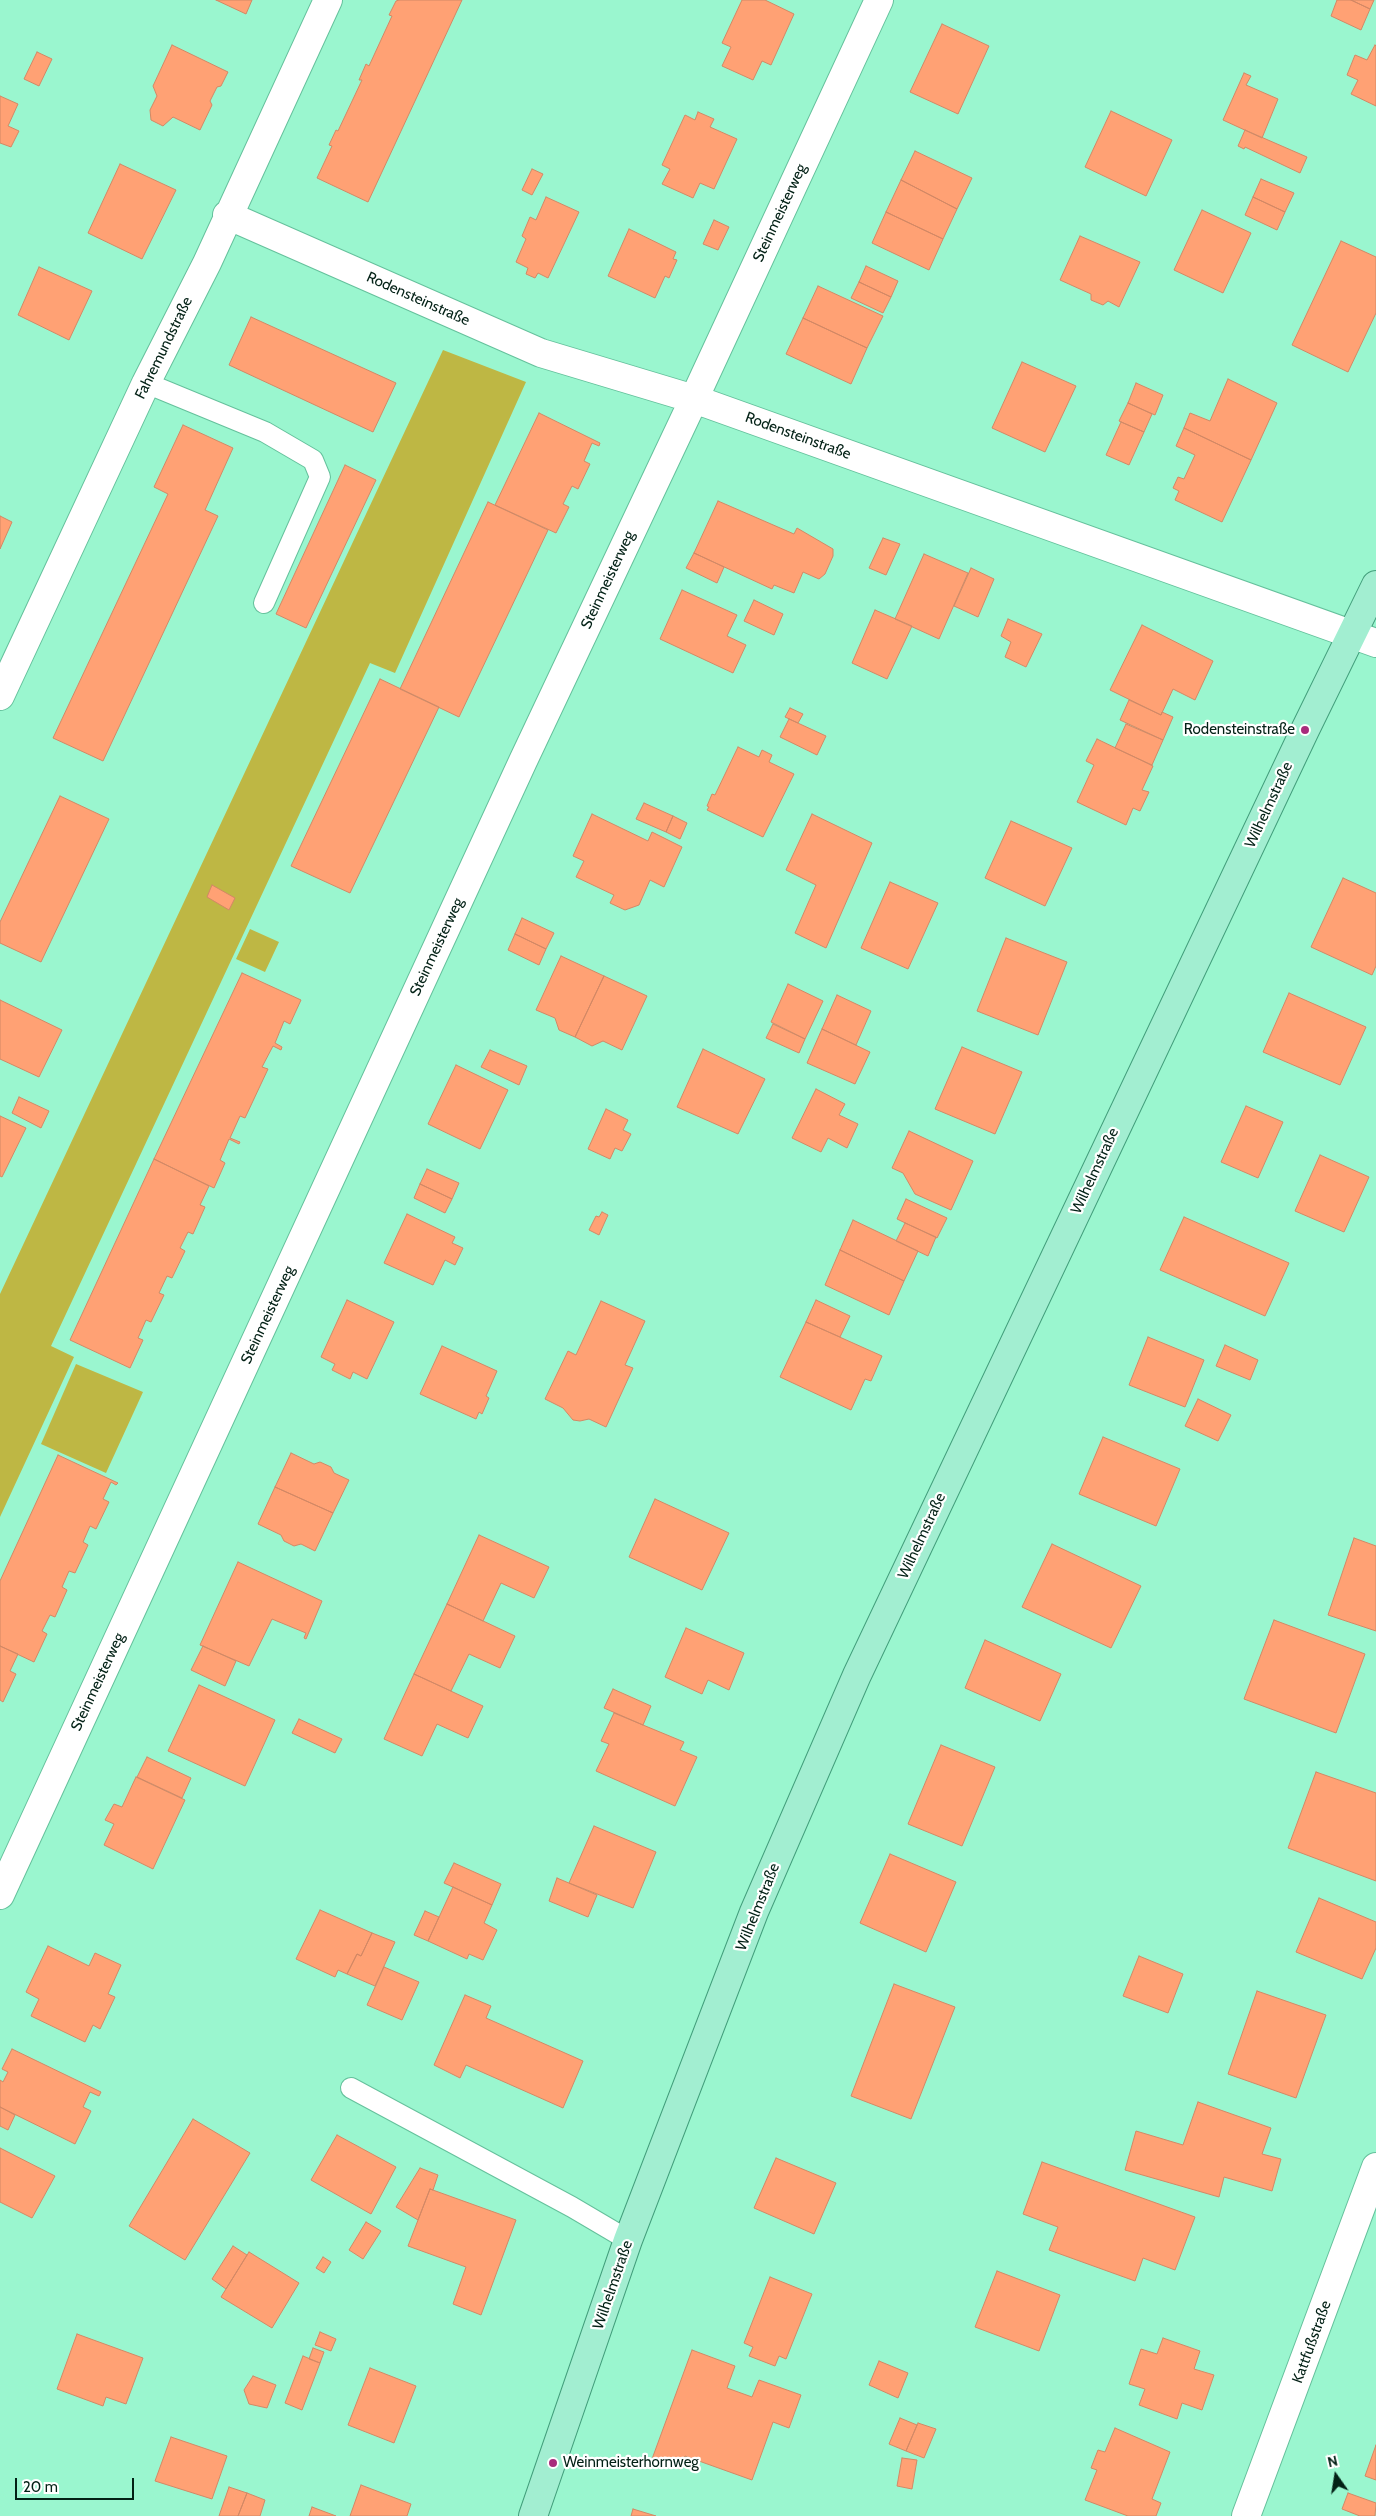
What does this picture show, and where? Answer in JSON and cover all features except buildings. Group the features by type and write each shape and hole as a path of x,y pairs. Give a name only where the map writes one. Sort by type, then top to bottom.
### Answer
{"main road":[{"name":"Wilhelmstraße","path":"534,2516 628,2240 754,1912 857,1675 1305,730 1364,639 1376,585"}],"street":[{"name":"Fahremundstraße","path":"0,696 146,383 206,263 328,0"},
{"name":"Steinmeisterweg","path":"0,1895 515,778 694,399 879,0"},
{"name":"Rodensteinstraße","path":"227,215 541,353 694,399 1364,639"},
{"name":"Kattfußstraße","path":"1246,2516 1376,2167"}],"lane":[{"path":"146,383 265,432 313,460 320,477 264,603"},
{"path":"351,2088 572,2207 628,2240"}],"shaded area":[{"path":"443,350 526,382 395,673 370,663 51,1346 74,1357 0,1517 0,1294"},
{"path":"250,929 279,942 265,972 236,959"},
{"path":"76,1364 143,1392 106,1473 41,1444"}],"place":[{"name":"Rodensteinstraße","path":"1305,730"},
{"name":"Weinmeisterhornweg","path":"553,2463"}]}
